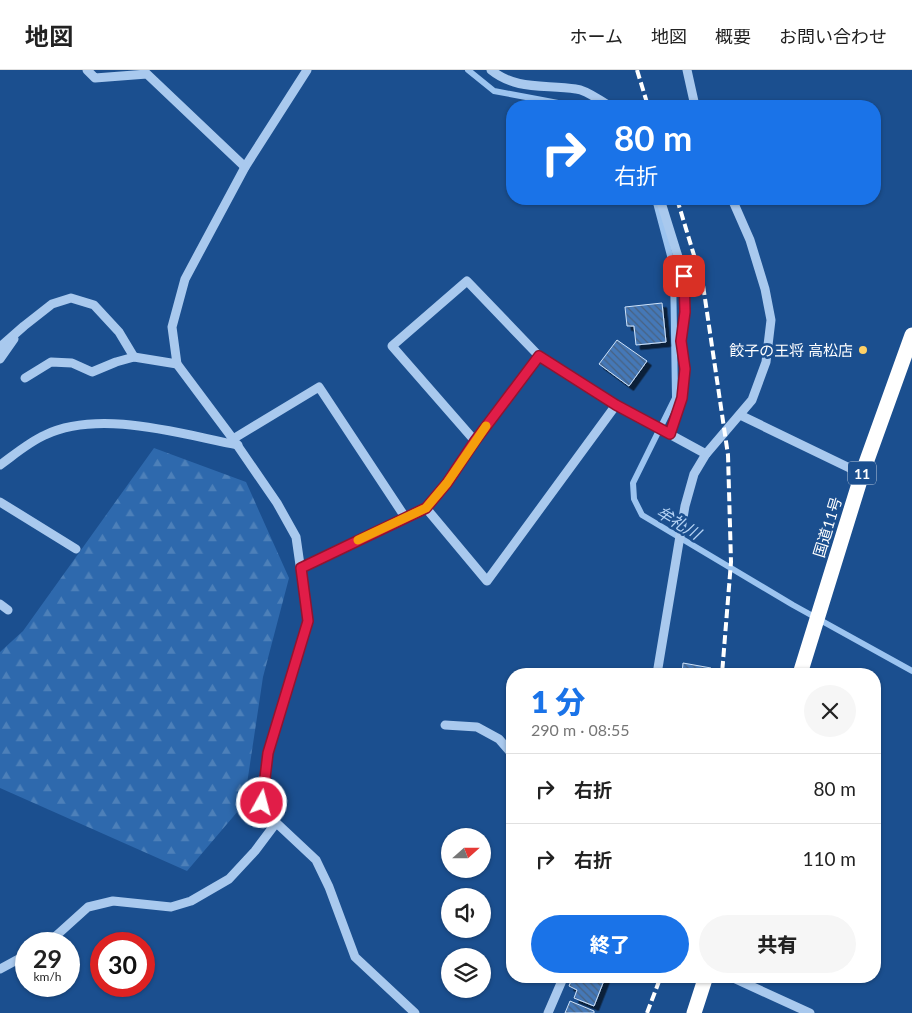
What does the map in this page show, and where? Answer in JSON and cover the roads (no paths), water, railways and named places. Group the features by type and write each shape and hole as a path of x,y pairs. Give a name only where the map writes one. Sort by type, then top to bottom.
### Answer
{"highway":[{"name":"国道11号","path":"802,668 862,474 912,335"},
{"path":"694,1013 704,983"}],"street":[{"path":"87,70 95,78 147,74 245,166"},
{"path":"307,70 245,166 185,279 172,327 177,364 235,442 277,503 296,537 308,621 268,753 262,803 268,815 316,860 329,886 355,957 415,1013"},
{"path":"491,70 501,79 528,86 578,89 599,100"},
{"path":"687,70 694,100"},
{"path":"662,205 684,276 685,312 681,341 685,369 682,398 668,433"},
{"path":"658,668 685,506 694,474 706,454 752,400 766,362 771,320 765,289 750,240 735,205"},
{"path":"475,441 392,346 467,281 539,356 616,405 706,454"},
{"path":"0,347 52,304 71,298 94,305 119,332 134,357"},
{"path":"0,359 24,326"},
{"path":"301,568 426,508 447,483 475,441 539,356"},
{"path":"25,378 51,362 72,363 92,372 134,357 177,364"},
{"path":"0,465 44,435 84,423 133,424 235,442 319,387 405,517"},
{"path":"426,508 486,581 616,405"},
{"path":"740,415 862,474"},
{"path":"0,502 76,549"},
{"path":"445,725 477,728 499,739 506,747"},
{"path":"60,932 88,907 113,901 171,907 191,901 228,879 255,851 276,822"},
{"path":"0,969 15,962"},
{"path":"548,1013 561,983"},
{"path":"744,983 810,1013"}],"waterway":[{"name":"牟礼川","path":"468,70 494,91 542,100"},
{"name":"牟礼川","path":"657,205 673,267 675,398 633,483 634,499 642,515 793,605 912,671"}],"railway":[{"path":"637,70 646,100"},
{"path":"679,205 703,285 728,455 731,562 722,668"},
{"path":"647,1013 658,983"}],"place":[{"name":"餃子の王将 高松店","path":"863,350"}]}
